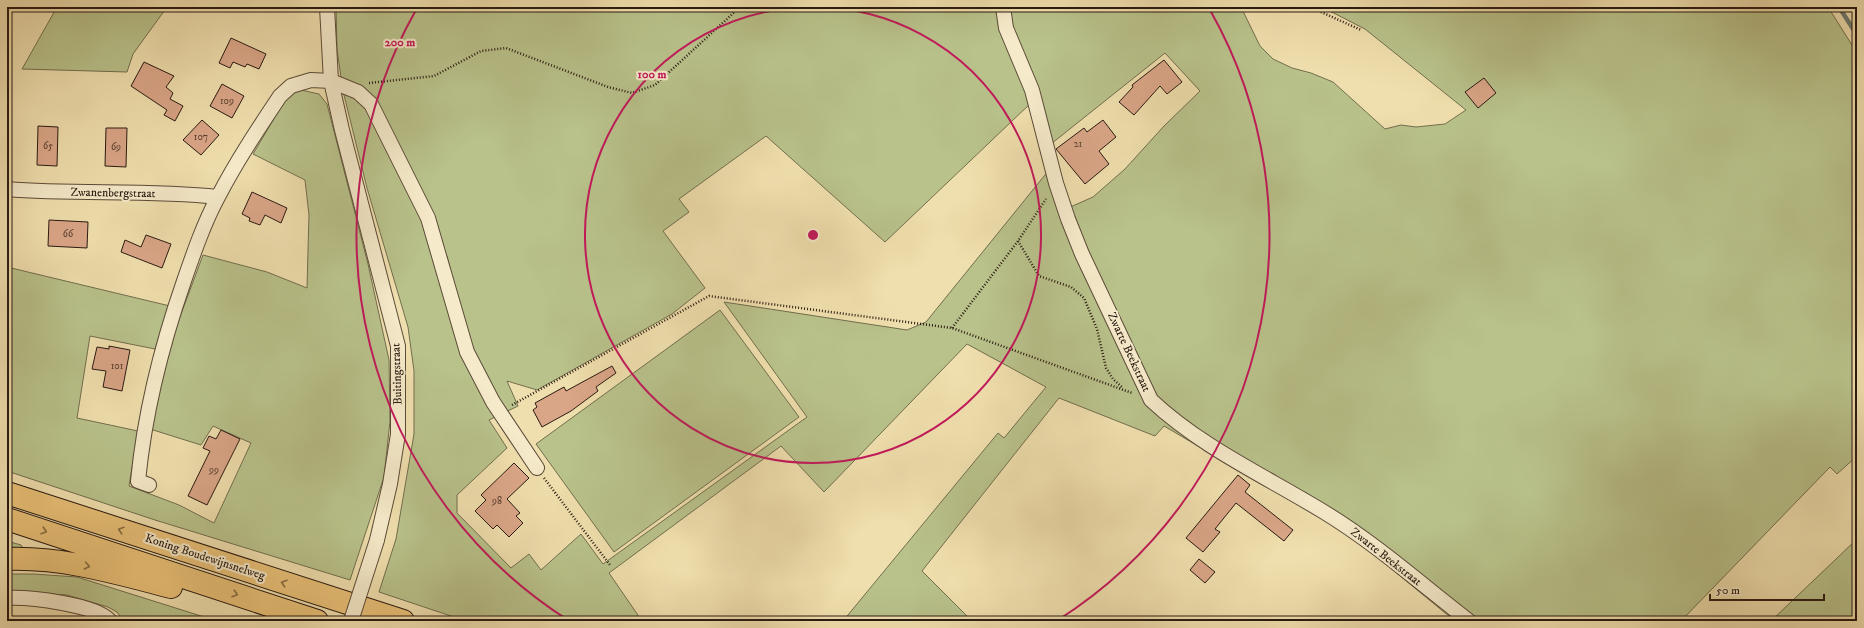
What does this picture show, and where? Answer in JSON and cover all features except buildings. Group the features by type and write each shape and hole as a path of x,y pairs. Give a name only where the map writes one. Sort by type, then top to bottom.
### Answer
{"highway":[{"name":"Koning Boudewijnsnelweg","path":"7,493 403,621"},
{"path":"7,519 317,621"},
{"path":"7,559 45,559 90,566 174,588 198,581"}],"street":[{"name":"Buitingstraat","path":"327,7 342,130 398,346 398,434 390,484 377,540 351,621"},
{"name":"Zwarte Beekstraat","path":"1003,7 1006,28 1032,90 1056,183 1082,254 1151,400 1168,416 1206,443 1359,534 1469,621"},
{"path":"149,485 138,481 142,439 155,374 177,302 197,244 218,197 280,96 291,86 311,80 337,83 358,92 371,104 428,218 467,352 500,412 537,468"},
{"name":"Zwanenbergstraat","path":"7,190 191,194 218,197"},
{"path":"7,598 66,603 89,610 107,618 110,621"}],"path":[{"path":"337,83 434,76 481,51 506,48 608,87 632,93 655,85 740,7"},
{"path":"1310,7 1361,30"},
{"path":"1852,7 1857,15"},
{"path":"952,328 1018,241 1056,183"},
{"path":"1018,241 1039,276 1071,288 1084,298 1097,329 1106,368 1113,379 1126,390"},
{"path":"500,412 709,296 952,328 1151,400"},
{"path":"537,468 610,566"}],"green space":[{"path":"57,7 167,7 133,54 127,72 22,69"},
{"path":"336,7 999,7 1032,102 885,242 766,136 679,199 689,212 663,231 705,288 672,314 537,390 507,381 518,406 489,420 507,448 457,495 457,513 511,568 529,554 541,570 581,534 603,564 807,417 724,302 907,330 926,322 1049,170 1068,208 1093,197 1125,169 1164,126 1200,91 1165,53 1051,144 1016,41 1008,7 1241,7 1260,46 1273,59 1292,68 1311,73 1333,82 1385,129 1401,125 1416,127 1445,124 1466,110 1365,29 1322,7 1828,7 1857,53 1857,456 1837,474 1830,467 1681,621 1482,621 1479,619 1477,621 1455,621 1344,530 1351,523 1305,492 1298,505 1164,426 1155,436 1059,398 922,571 972,621 843,621 998,433 1004,438 1046,387 967,344 824,492 781,446 609,573 642,621 466,621 379,592 396,539 414,434 414,371 408,327 367,188 343,91 337,49","holes":["447,256 465,329 453,330 435,260"]},
{"path":"301,90 319,94 327,104 368,264 389,360 390,421 384,477 350,580 155,520 7,471 7,267 170,306 155,349 90,336 77,418 138,431 129,486 179,505 214,523 251,443 213,426 201,445 150,429 171,341 203,255 267,272 307,288 309,215 305,180 253,154 285,100 293,93"},
{"path":"720,310 799,417 614,552 536,444"},
{"path":"1857,539 1857,621 1771,621"},
{"path":"7,541 21,545 24,549 7,546"},
{"path":"7,574 77,577 217,621 124,621 117,612 108,607 67,595 7,592"}],"waterway":[{"path":"1839,7 1857,35"}]}
